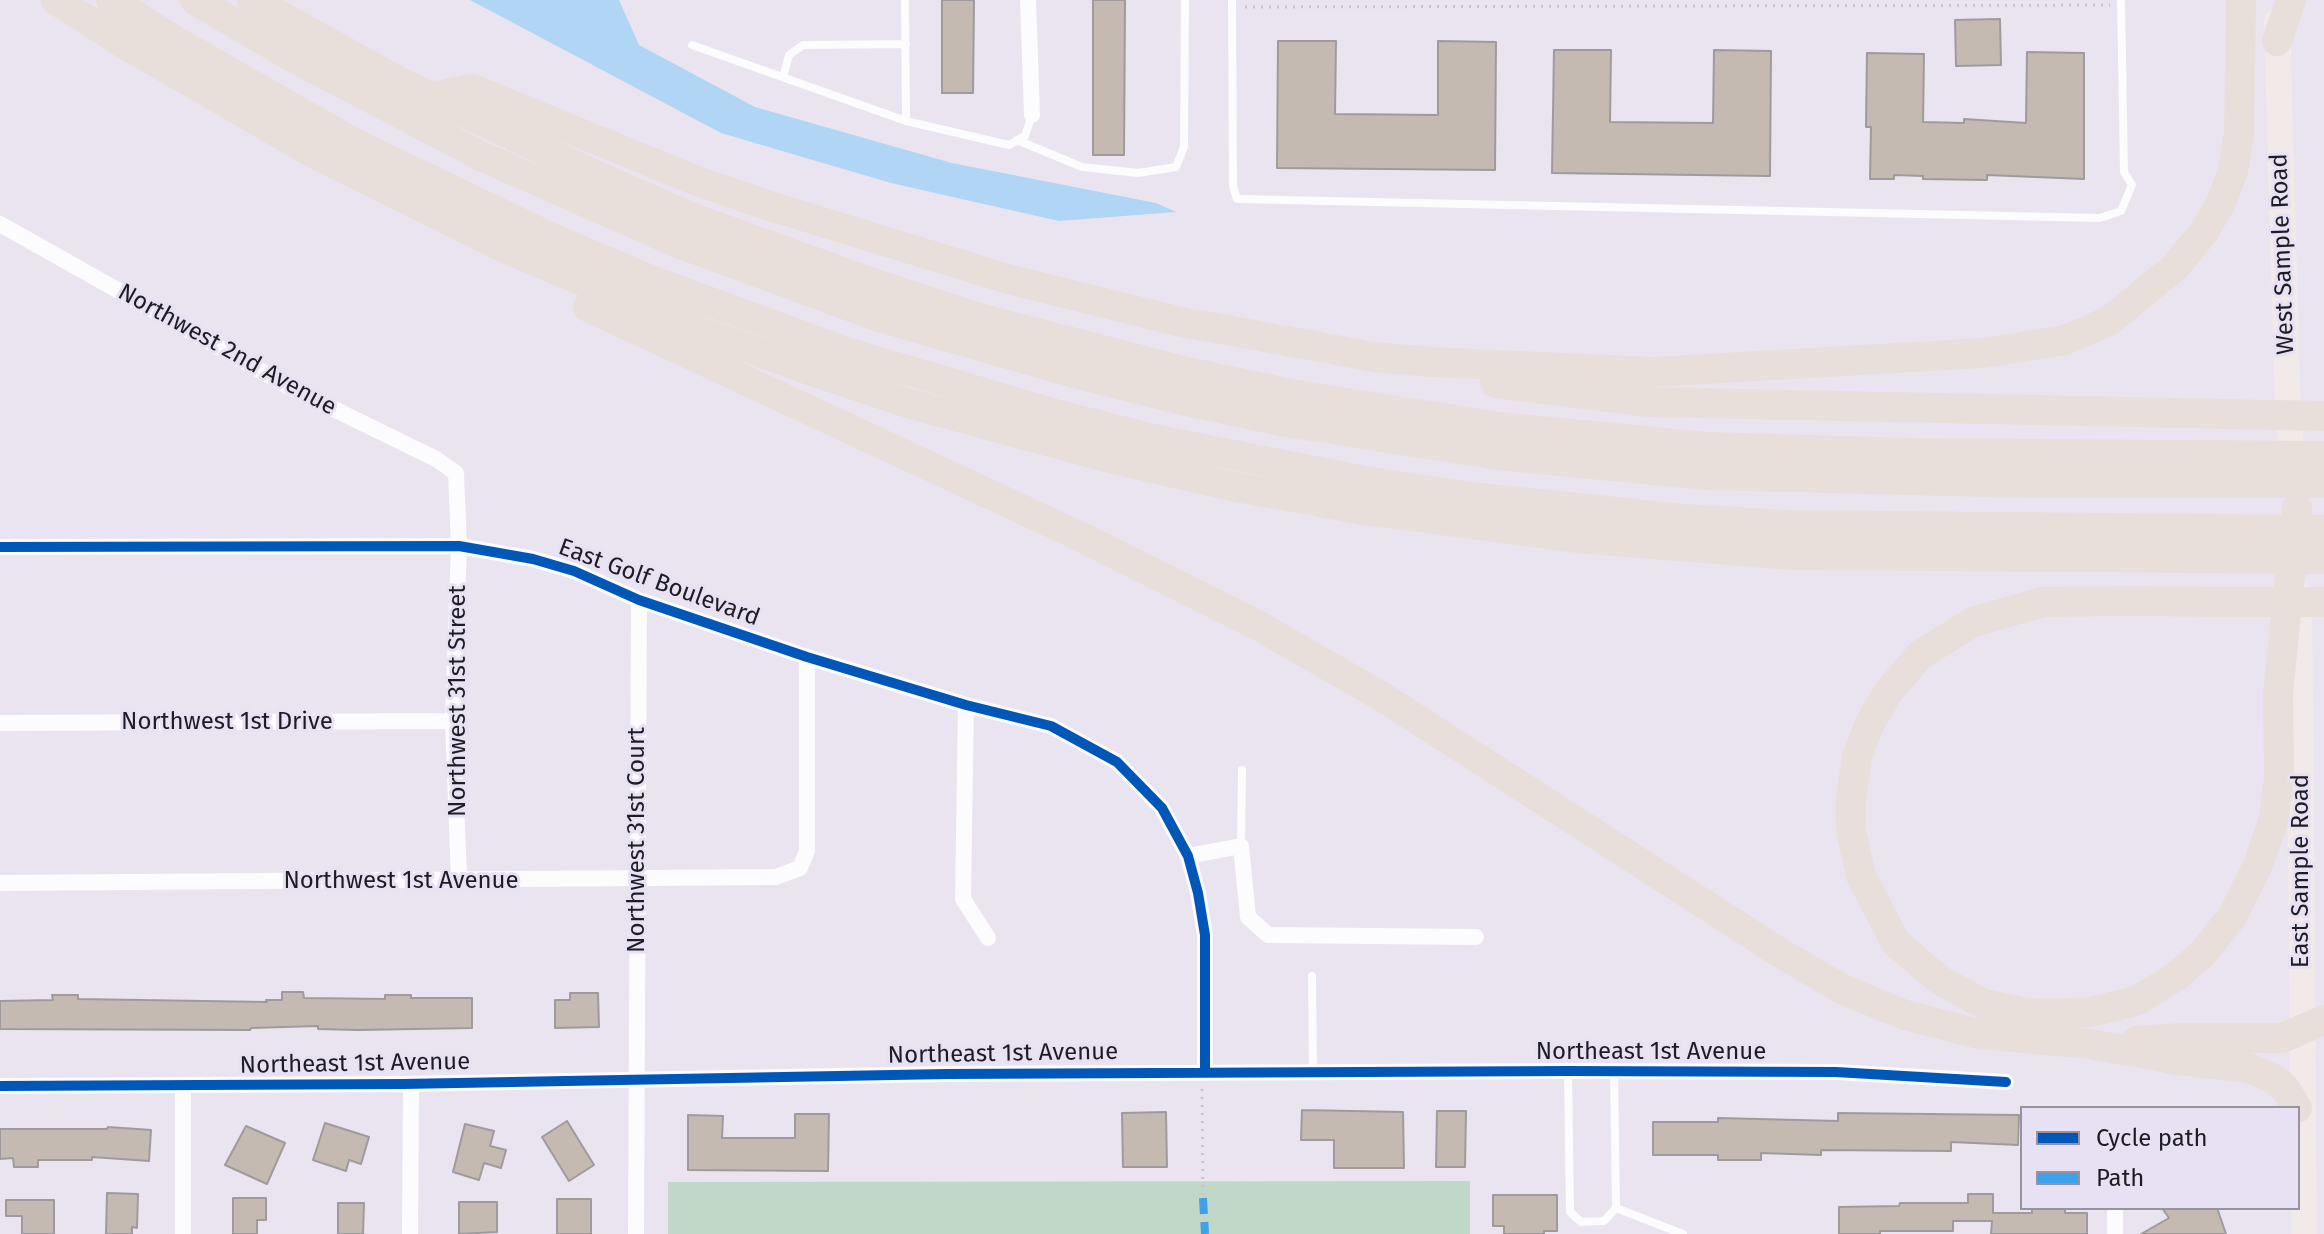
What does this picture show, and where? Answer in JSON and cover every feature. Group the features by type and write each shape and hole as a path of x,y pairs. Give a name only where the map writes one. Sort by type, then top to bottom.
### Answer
{"highway":[{"path":"56,0 128,46 315,154 509,250 706,333 911,404 1117,460 1231,486 1472,526 1792,555 2222,543 2324,530"},
{"path":"111,0 172,39 356,144 550,237 763,323 878,362 1055,414 1158,440 1336,476 1471,497 1580,509 1790,525 2222,543 2324,559"},
{"path":"195,0 294,58 470,150 678,243 876,316 1078,374 1182,400 1286,422 1468,451 1706,475 1965,482 2217,469 2324,456"},
{"path":"252,0 432,97 688,216 870,282 983,319 1085,347 1261,388 1499,427 1707,447 1914,453 2217,469 2324,483"},
{"path":"432,97 472,89 697,181 1008,279 1190,324 1374,357 1654,372 1983,353 2065,340 2109,321 2159,283 2190,251 2221,203 2233,171 2239,134 2241,0"},
{"path":"2277,41 2291,0"},
{"path":"315,154 419,230 1075,534 1261,627 1384,698 1782,954 1844,990 1905,1015 1952,1028 2003,1037 2090,1044 2178,1060 2249,1068 2276,1080 2295,1106"},
{"path":"1374,357 1401,371 1648,402 2324,416"},
{"path":"2297,508 2278,693 2279,779 2275,809 2258,865 2232,917 2219,935 2189,967 2136,1001 2068,1014 2022,1012 1984,1004 1941,981 1896,943 1861,876 1851,831 1853,776 1860,746 1878,707 1902,673 1920,655 1955,631 1998,613 2043,602 2221,602 2324,602"},
{"path":"2090,1044 2181,1038 2276,1038 2313,1026"}],"main road":[{"name":"West Sample Road","path":"2276,0 2288,411 2297,508"},
{"name":"East Sample Road","path":"2297,508 2313,1026 2300,1107"},
{"name":"East Sample Road","path":"2300,1137 2304,1234"}],"street":[{"path":"1028,0 1032,115"},
{"name":"Northwest 2nd Avenue","path":"0,224 293,389 436,459 456,473"},
{"name":"Northwest 31st Street","path":"456,473 459,546 453,721 459,880"},
{"name":"East Golf Boulevard","path":"0,547 459,546 533,559 574,571 639,600 807,657 966,705 1051,726 1117,762 1162,808 1188,856 1205,935 1205,1072"},
{"name":"Northwest 31st Court","path":"636,1234 639,600"},
{"name":"Northwest 1st Avenue","path":"0,883 776,877 800,868 807,851 807,657"},
{"path":"966,705 963,899 988,938"},
{"name":"Northwest 1st Drive","path":"0,723 453,721"},
{"path":"1188,856 1241,846 1248,917 1268,935 1476,937"},
{"name":"Northeast 1st Avenue","path":"0,1086 411,1084 1205,1072 1568,1071 1836,1072 2006,1082"},
{"path":"410,1234 411,1084"},
{"path":"183,1086 183,1234"},
{"path":"2115,1210 2115,1234"}],"lane":[{"path":"905,0 906,121"},
{"path":"1017,140 1082,167 1138,173 1176,167 1184,147 1185,0"},
{"path":"1232,4 1233,186 1237,199 2100,218 2121,211 2132,185 2124,172 2122,2"},
{"path":"783,77 789,55 803,45 906,44"},
{"path":"692,45 906,121 1009,145 1025,136 1032,115"},
{"path":"1241,846 1242,770"},
{"path":"1312,976 1313,1072"},
{"path":"1568,1071 1570,1212 1581,1222 1604,1221 1616,1208 1614,1072"},
{"path":"1616,1208 1683,1234"}],"path":[{"path":"1232,4 2122,2"},
{"path":"1203,1198 1202,1092 1205,1072"}],"green space":[{"path":"1470,1181 1470,1234 668,1234 668,1182"}],"water":[{"path":"470,0 619,0 639,45 755,107 952,163 1156,203 1176,212 1059,221 891,183 721,133"}],"building":[{"path":"942,0 974,0 973,93 942,93"},
{"path":"1093,0 1125,0 1124,155 1093,155"},
{"path":"2000,19 2001,65 1956,66 1955,20"},
{"path":"1278,41 1336,41 1335,114 1438,115 1438,41 1496,42 1495,170 1277,168"},
{"path":"1554,50 1611,50 1610,122 1713,123 1714,50 1771,51 1770,176 1552,173"},
{"path":"2027,52 2084,53 2084,179 1987,175 1987,180 1923,179 1923,176 1894,175 1894,179 1870,179 1871,127 1866,127 1867,53 1924,54 1923,122 1964,123 1964,119 2026,123"},
{"path":"282,992 303,992 304,998 385,999 385,995 411,995 411,998 472,998 472,1028 0,1029 0,1001 53,1000 52,995 78,995 78,999 267,1002 282,1000"},
{"path":"570,993 598,993 599,1027 555,1028 555,1000 570,1000"},
{"path":"1302,1110 1403,1112 1404,1168 1334,1168 1334,1140 1301,1140"},
{"path":"1437,1111 1466,1111 1465,1167 1436,1167"},
{"path":"1166,1112 1167,1167 1123,1167 1122,1113"},
{"path":"1838,1113 2019,1115 2018,1145 1951,1142 1951,1151 1821,1150 1821,1155 1761,1153 1761,1160 1718,1160 1718,1155 1653,1155 1653,1122 1718,1122 1718,1118 1838,1121"},
{"path":"795,1114 829,1114 828,1171 688,1170 688,1115 723,1116 722,1138 795,1138"},
{"path":"567,1121 594,1165 569,1181 542,1137"},
{"path":"325,1123 369,1137 361,1164 349,1160 346,1171 313,1160"},
{"path":"465,1124 494,1131 490,1146 506,1150 501,1168 484,1163 479,1180 453,1172"},
{"path":"246,1126 285,1143 267,1184 225,1165"},
{"path":"108,1127 151,1130 149,1161 92,1157 92,1160 38,1160 38,1167 14,1167 13,1158 0,1159 0,1129"},
{"path":"107,1193 138,1194 137,1228 132,1227 132,1234 106,1234"},
{"path":"1968,1194 1993,1194 1993,1213 2065,1210 2065,1213 2087,1213 2087,1234 1991,1234 1992,1221 1953,1221 1953,1231 1839,1234 1839,1207 1968,1203"},
{"path":"1493,1195 1557,1195 1557,1231 1504,1234 1504,1226 1493,1226"},
{"path":"233,1198 266,1198 266,1220 257,1220 257,1234 233,1234"},
{"path":"557,1199 591,1199 591,1234 557,1234"},
{"path":"6,1200 54,1200 54,1234 22,1234 22,1216 6,1216"},
{"path":"459,1202 497,1202 497,1232 459,1234"},
{"path":"338,1203 364,1203 363,1234 338,1234"},
{"path":"2163,1210 2218,1210 2226,1234 2141,1234 2169,1218"}],"marked path":[{"path":"1203,1198 1205,1234"}],"cycle path":[{"path":"0,547 459,546 533,559 574,571 639,600 807,657 966,705 1051,726 1117,762 1162,808 1188,856 1205,935 1205,1072"},
{"path":"0,1086 403,1084 947,1074 1568,1071 1836,1072 2006,1082"}]}
